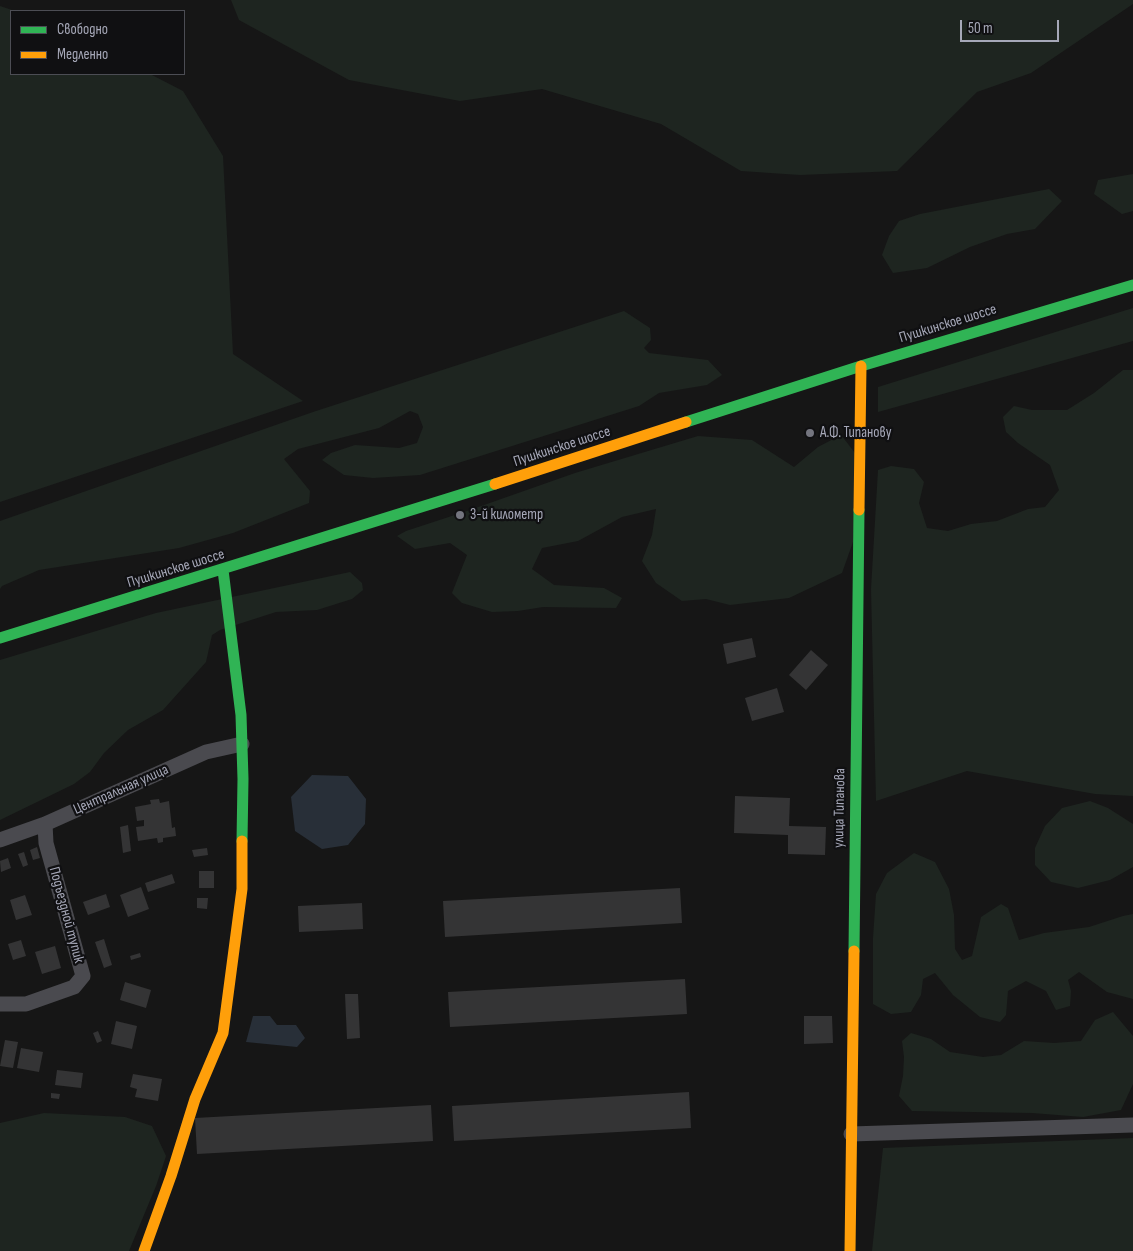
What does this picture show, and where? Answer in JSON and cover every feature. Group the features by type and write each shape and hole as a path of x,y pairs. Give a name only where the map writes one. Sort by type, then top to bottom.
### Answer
{"street":[{"name":"Пушкинское шоссе","path":"0,638 455,498 861,366 1133,285"},
{"name":"улица Типанова","path":"850,1251 861,366"},
{"path":"144,1251 171,1176 195,1098 223,1033 242,889 242,744 237,673 223,570"},
{"name":"Центральная улица","path":"0,840 45,824 206,752 242,744"},
{"name":"Подъездной тупик","path":"0,1004 26,1004 74,988 83,976 46,843 45,824"},
{"path":"850,1134 1133,1125"}],"shaded area":[{"path":"231,0 1133,0 1133,4 1031,73 977,92 897,171 800,175 741,171 661,124 542,89 460,101 349,80 239,20"},
{"path":"0,6 12,10 10,10 10,75 152,75 183,91 223,156 233,354 303,401 0,502"},
{"path":"1133,174 1133,211 1122,214 1094,194 1098,180"},
{"path":"1049,189 1062,201 1035,229 1007,234 970,247 927,268 893,273 882,255 889,236 899,221 920,214"},
{"path":"1133,308 1133,341 878,412 878,387"},
{"path":"624,311 650,328 651,340 644,348 649,353 708,360 722,375 707,385 659,393 639,406 420,475 373,478 344,475 322,460 331,453 355,445 399,448 417,443 423,427 418,414 410,411 379,428 298,449 284,459 310,491 309,503 233,533 179,548 39,570 2,586 0,589 0,521 313,412"},
{"path":"1123,370 1133,370 1133,796 1095,794 967,771 876,801 871,589 878,470 891,466 914,469 924,482 919,503 927,528 948,531 971,524 997,521 1028,509 1045,507 1059,490 1050,465 1018,443 1006,432 1003,417 1014,406 1032,410 1067,410 1094,393"},
{"path":"841,435 859,458 853,542 842,573 789,598 730,605 706,599 682,601 656,583 642,561 652,535 656,509 622,517 578,541 542,548 532,569 554,585 604,588 622,598 616,608 543,607 518,611 492,612 462,603 452,593 467,555 450,543 415,549 397,536 406,531 575,473 698,436 752,440 794,467 818,447"},
{"path":"350,572 362,583 363,590 352,599 317,610 276,612 220,630 212,635 206,662 163,710 128,730 104,753 90,772 74,784 0,820 0,660 156,613"},
{"path":"312,775 348,776 366,799 365,824 348,845 322,849 295,831 291,797"},
{"path":"1090,801 1108,808 1133,824 1133,867 1110,880 1078,888 1051,882 1035,865 1035,848 1045,826 1062,808"},
{"path":"914,853 935,862 949,889 954,915 955,949 962,960 972,956 981,917 1001,904 1008,908 1019,940 1044,933 1089,927 1133,914 1133,999 1107,992 1079,972 1068,980 1071,991 1070,1006 1056,1010 1046,991 1026,981 1008,991 1006,1015 1000,1022 980,1017 953,995 935,973 923,979 921,995 911,1012 891,1014 873,1004 873,938 876,894 887,873"},
{"path":"1113,1012 1133,1036 1133,1084 1121,1110 1083,1117 1032,1113 912,1111 899,1096 903,1076 904,1057 902,1041 911,1033 931,1039 950,1052 983,1057 1001,1055 1024,1041 1054,1043 1081,1041 1095,1020"},
{"path":"253,1016 270,1016 277,1025 296,1025 305,1038 297,1047 246,1042"},
{"path":"44,1113 125,1117 152,1126 166,1156 156,1186 129,1251 0,1251 0,1123"},
{"path":"1133,1138 1133,1251 872,1251 883,1148"}],"building":[{"path":"752,638 756,657 727,664 723,644"},
{"path":"811,650 828,665 806,690 789,675"},
{"path":"777,688 784,712 752,721 745,698"},
{"path":"735,796 790,798 789,826 826,827 825,855 788,854 788,835 734,833"},
{"path":"159,799 160,803 169,801 172,828 175,827 176,836 163,838 163,842 158,843 157,838 138,841 136,827 144,826 144,820 137,821 135,807 151,804 150,800"},
{"path":"128,825 131,851 123,853 120,827"},
{"path":"37,847 40,858 33,860 30,850"},
{"path":"207,848 208,855 194,857 192,850"},
{"path":"24,852 28,865 23,867 18,854"},
{"path":"8,858 11,868 1,872 0,861"},
{"path":"199,871 214,871 214,888 199,888"},
{"path":"172,874 175,883 148,892 145,883"},
{"path":"141,887 149,909 128,917 120,895"},
{"path":"680,888 682,923 445,937 443,901"},
{"path":"106,894 110,907 88,915 83,902"},
{"path":"25,895 32,915 16,920 10,900"},
{"path":"197,898 208,898 207,909 197,908"},
{"path":"362,903 363,929 299,932 298,906"},
{"path":"104,939 112,965 104,968 95,942"},
{"path":"21,940 26,956 13,960 8,944"},
{"path":"55,946 61,968 42,974 35,952"},
{"path":"140,953 141,957 131,960 130,956"},
{"path":"685,979 687,1014 450,1027 448,992"},
{"path":"125,982 151,990 146,1008 120,1000"},
{"path":"345,994 358,994 360,1038 347,1039"},
{"path":"804,1016 832,1016 833,1043 804,1044"},
{"path":"116,1021 137,1026 132,1049 111,1044"},
{"path":"98,1031 102,1041 97,1043 93,1033"},
{"path":"5,1040 18,1042 13,1068 0,1066"},
{"path":"21,1048 43,1052 39,1072 17,1068"},
{"path":"57,1070 83,1073 81,1088 55,1085"},
{"path":"133,1074 162,1079 158,1101 135,1097 137,1089 130,1087"},
{"path":"689,1092 691,1128 454,1141 452,1106"},
{"path":"51,1093 60,1094 59,1099 51,1098"},
{"path":"431,1105 433,1141 197,1154 195,1118"}],"traffic: fast":[{"path":"686,422 861,366 1133,285"},
{"path":"0,638 495,484"},
{"path":"854,951 859,510"},
{"path":"223,570 241,715 242,841"}],"traffic: slow":[{"path":"859,510 861,366"},
{"path":"495,484 686,422"},
{"path":"144,1251 171,1176 195,1099 223,1033 242,889 242,841"},
{"path":"850,1251 854,951"}],"place":[{"name":"А.Ф. Типанову","path":"810,433"},
{"name":"3-й километр","path":"460,515"}]}
